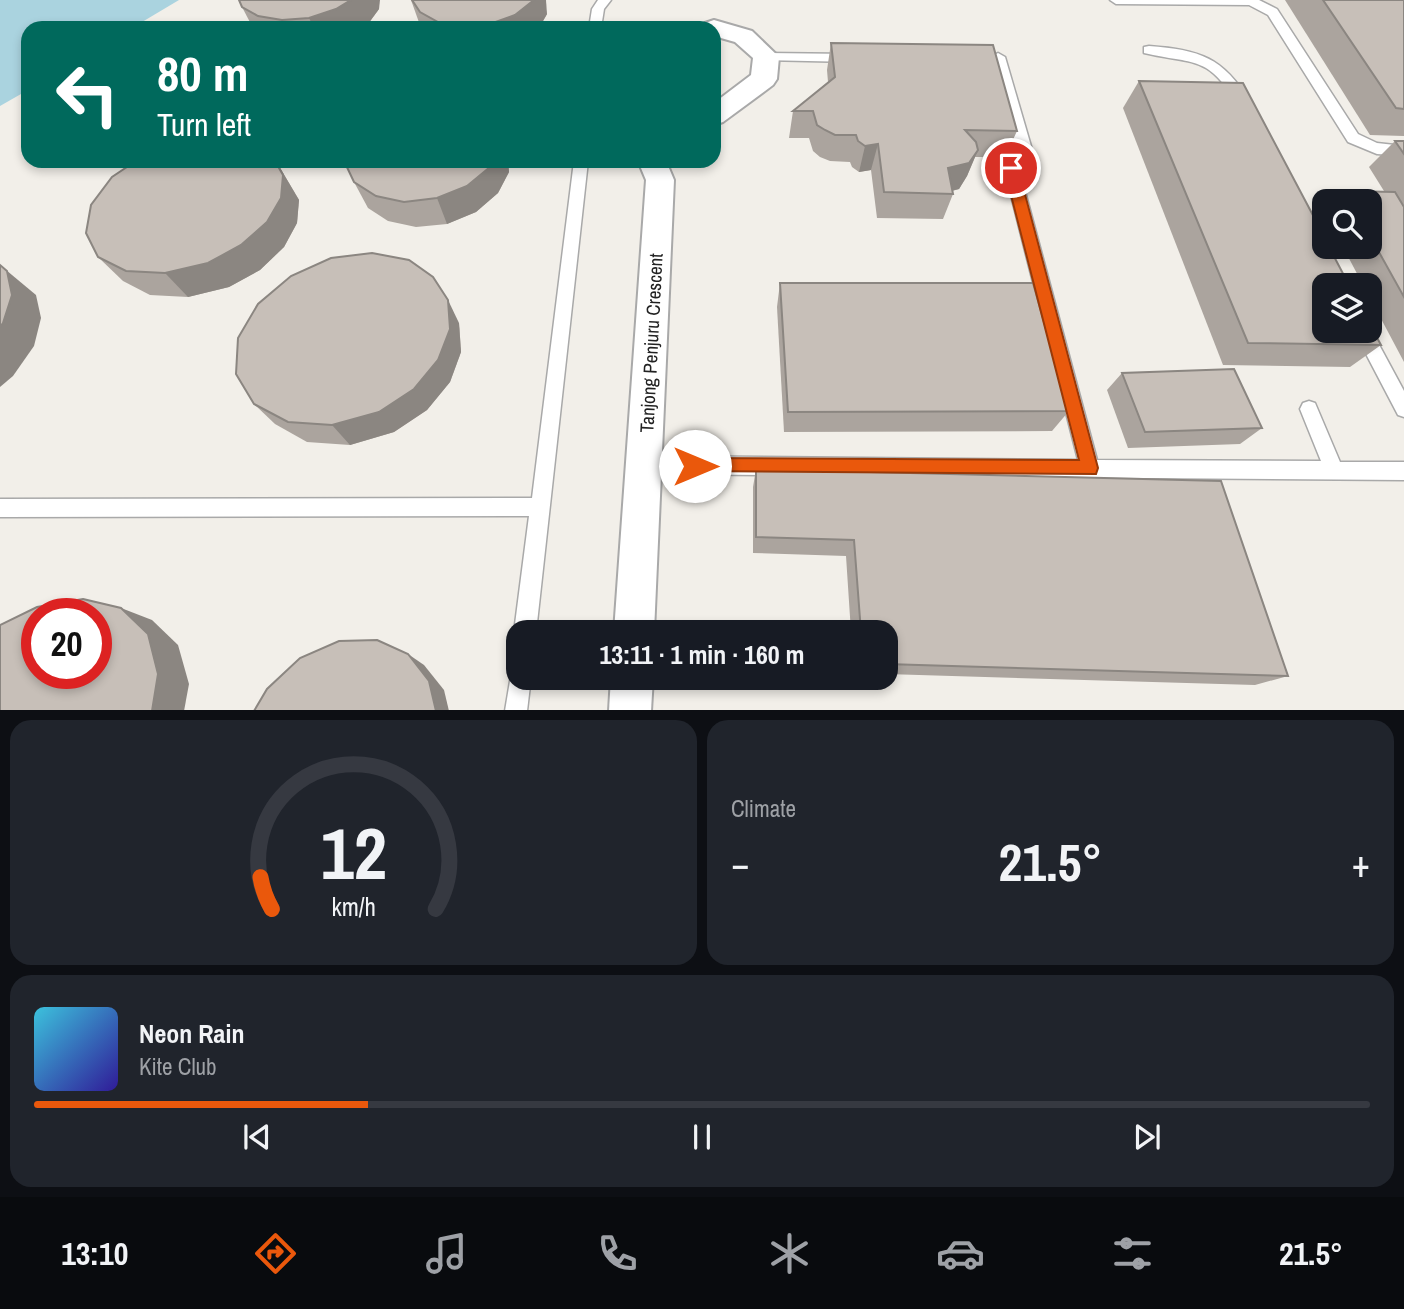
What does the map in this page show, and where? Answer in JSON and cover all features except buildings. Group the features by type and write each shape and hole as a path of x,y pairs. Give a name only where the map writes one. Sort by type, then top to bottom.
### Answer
{"street":[{"path":"721,28 733,29 754,41 766,57 764,79 721,111"},
{"name":"Tanjong Penjuru Crescent","path":"635,620 661,168"},
{"path":"630,710 631,690"}],"lane":[{"path":"597,21 598,9 605,0"},
{"path":"1116,0 1251,1 1261,4 1273,12 1353,138 1366,146 1385,151 1404,151"},
{"path":"1149,50 1178,52 1212,62 1234,86 1253,121"},
{"path":"766,57 871,58"},
{"path":"998,57 1026,153 1011,168 1090,468"},
{"path":"526,620 580,168"},
{"path":"1369,343 1404,409"},
{"path":"1309,409 1334,471"},
{"path":"645,465 1404,471"},
{"path":"0,508 540,507"},
{"path":"516,710 518,690"}],"water":[{"path":"0,0 179,0 144,21 21,21 21,94 0,106"}],"route":[{"path":"695,466 1090,468 1011,168"}]}
